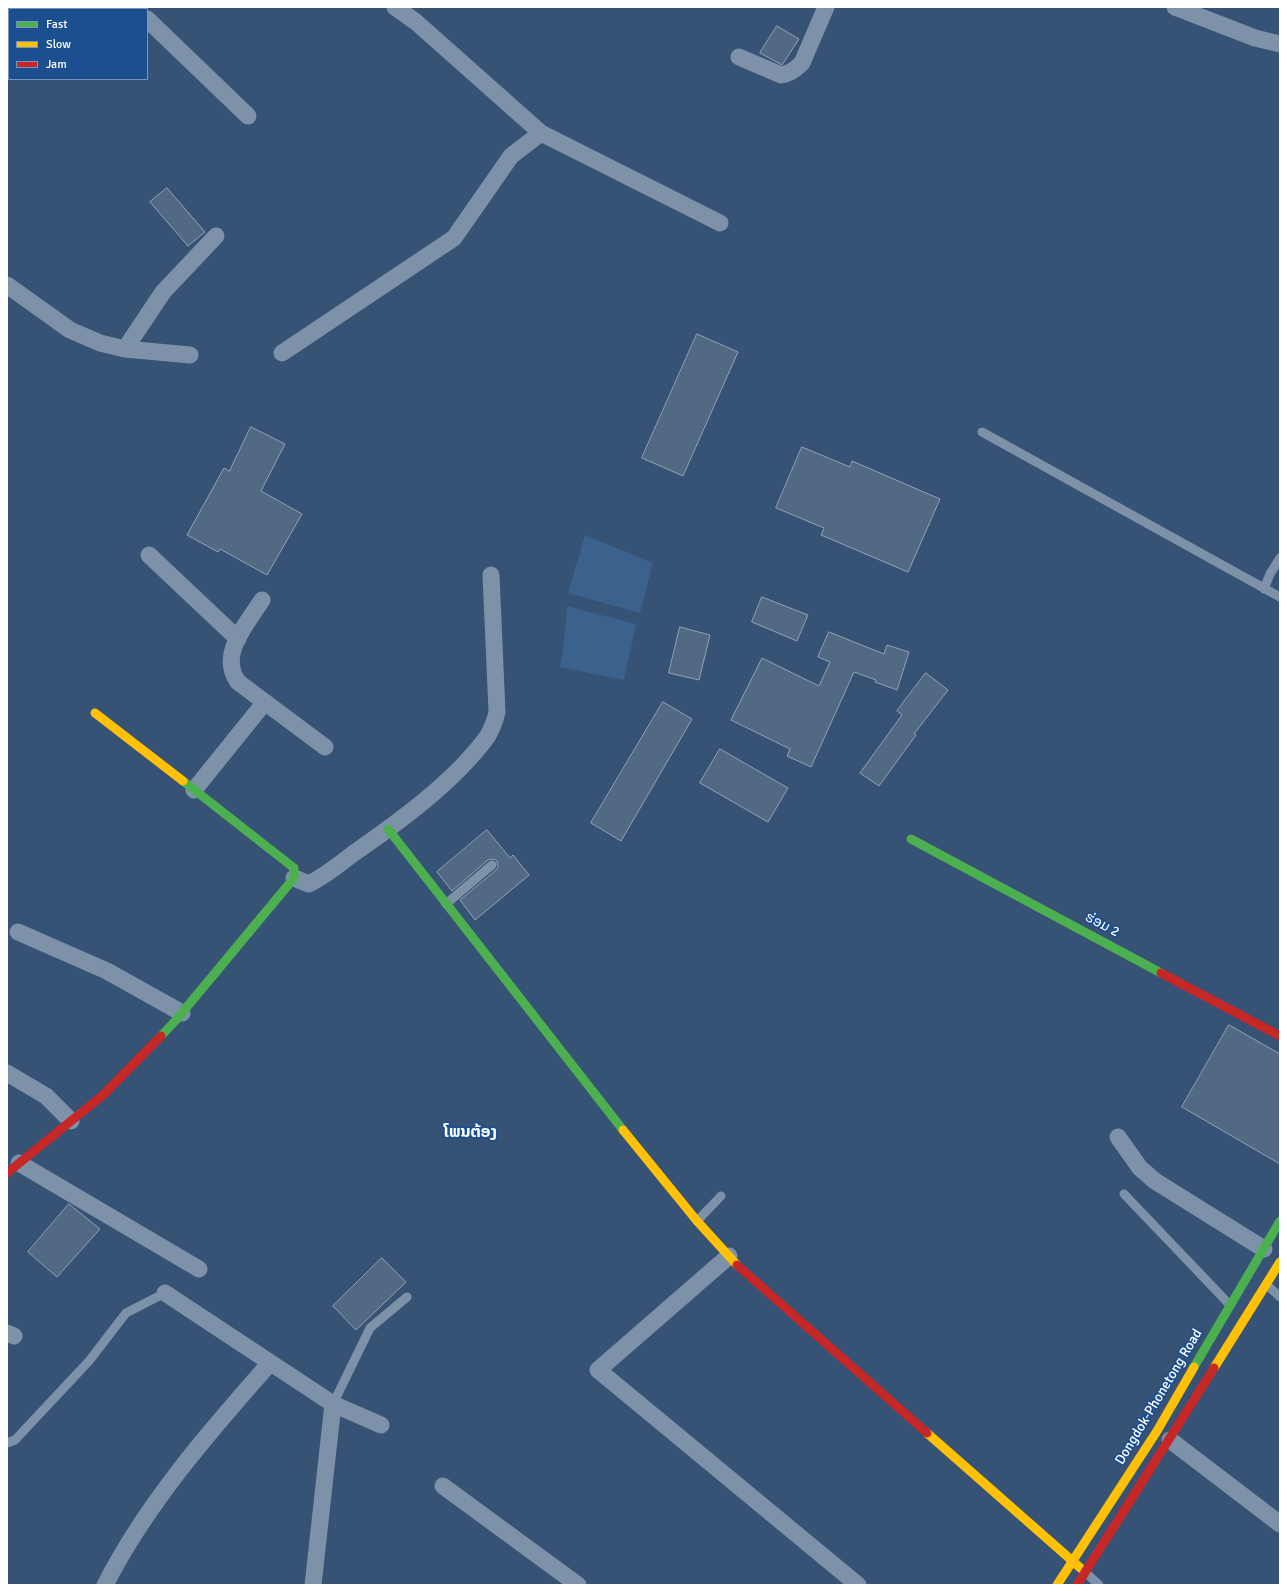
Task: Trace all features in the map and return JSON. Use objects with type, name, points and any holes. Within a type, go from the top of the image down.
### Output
[{"type":"street","points":[[395,7],[416,22],[540,133],[720,223]]},
{"type":"street","points":[[739,57],[781,74],[787,74],[796,69],[802,63],[826,7]]},
{"type":"street","points":[[1175,7],[1255,38],[1280,44]]},
{"type":"street","points":[[148,20],[248,116]]},
{"type":"street","points":[[282,353],[454,238],[511,156],[540,133]]},
{"type":"street","points":[[125,349],[163,292],[216,236]]},
{"type":"street","points":[[7,285],[70,330],[100,343],[125,349],[190,355]]},
{"type":"street","points":[[149,555],[238,638]]},
{"type":"street","points":[[294,878],[309,884],[388,829],[436,790],[488,736],[494,723],[496,697],[491,575]]},
{"type":"street","points":[[262,600],[232,650],[230,658],[232,674],[238,682],[325,747]]},
{"type":"street","points":[[194,790],[265,702]]},
{"type":"street","points":[[94,713],[296,871],[294,878],[182,1013],[103,1095],[13,1168],[199,1269]]},
{"type":"street","points":[[388,829],[630,1139],[697,1221],[742,1271],[1085,1572]]},
{"type":"street","name":"ຮ່ອມ 2","points":[[911,839],[1280,1036]]},
{"type":"street","points":[[18,932],[107,971],[182,1013]]},
{"type":"street","points":[[7,1073],[46,1096],[71,1121]]},
{"type":"street","points":[[1118,1136],[1140,1168],[1155,1181],[1264,1249]]},
{"type":"street","name":"Dongdok-Phonetong Road","points":[[1057,1585],[1157,1431],[1280,1221]]},
{"type":"street","points":[[730,1256],[598,1370],[858,1585]]},
{"type":"street","points":[[1077,1585],[1170,1440],[1280,1262]]},
{"type":"street","points":[[165,1293],[333,1404],[381,1425]]},
{"type":"street","points":[[105,1585],[141,1523],[210,1432],[270,1363]]},
{"type":"street","points":[[314,1585],[333,1404]]},
{"type":"street","points":[[1170,1440],[1280,1524]]},
{"type":"street","points":[[443,1486],[578,1585]]},
{"type":"lane","points":[[982,432],[1280,597]]},
{"type":"lane","points":[[1264,589],[1270,574],[1280,558]]},
{"type":"lane","points":[[446,904],[492,865]]},
{"type":"lane","points":[[1124,1194],[1230,1305]]},
{"type":"lane","points":[[697,1221],[721,1196]]},
{"type":"lane","points":[[1267,1285],[1280,1297]]},
{"type":"lane","points":[[7,1443],[15,1440],[89,1361],[126,1313],[165,1293]]},
{"type":"lane","points":[[333,1404],[370,1328],[407,1297]]},
{"type":"lane","points":[[1085,1572],[1099,1585]]},
{"type":"water","points":[[585,535],[653,563],[640,613],[568,593]]},
{"type":"water","points":[[567,606],[636,624],[624,680],[560,667]]},
{"type":"building","points":[[777,26],[799,39],[782,65],[760,53]]},
{"type":"building","points":[[167,188],[205,232],[188,246],[150,202]]},
{"type":"building","points":[[697,334],[738,352],[683,476],[642,458]]},
{"type":"building","points":[[251,427],[285,444],[261,491],[302,514],[267,575],[220,549],[218,552],[187,535],[224,468],[229,471]]},
{"type":"building","points":[[802,447],[850,467],[852,461],[940,499],[908,572],[821,535],[824,528],[776,508]]},
{"type":"building","points":[[762,597],[808,615],[797,641],[752,622]]},
{"type":"building","points":[[680,627],[710,635],[699,680],[669,673]]},
{"type":"building","points":[[829,632],[884,654],[887,645],[909,652],[897,690],[854,672],[811,767],[787,756],[790,749],[731,720],[762,658],[819,686],[830,662],[818,657]]},
{"type":"building","points":[[926,673],[948,690],[914,734],[916,735],[879,786],[860,773],[902,715],[897,711]]},
{"type":"building","points":[[663,702],[692,719],[621,841],[591,823]]},
{"type":"building","points":[[720,749],[788,788],[768,822],[700,783]]},
{"type":"building","points":[[487,830],[510,858],[513,855],[529,875],[475,920],[460,900],[496,870],[498,867],[497,861],[494,859],[488,860],[452,891],[437,872]]},
{"type":"building","points":[[1229,1025],[1280,1054],[1280,1164],[1182,1107]]},
{"type":"building","points":[[69,1204],[100,1229],[57,1277],[28,1252]]},
{"type":"building","points":[[382,1258],[406,1282],[356,1330],[333,1306]]},
{"type":"traffic: fast","points":[[161,1036],[294,878],[294,868],[183,781]]},
{"type":"traffic: fast","points":[[388,829],[623,1130]]},
{"type":"traffic: fast","points":[[911,839],[1161,973]]},
{"type":"traffic: fast","points":[[1194,1367],[1280,1221]]},
{"type":"traffic: slow","points":[[95,713],[183,781]]},
{"type":"traffic: slow","points":[[623,1130],[697,1221],[737,1265]]},
{"type":"traffic: slow","points":[[1214,1368],[1280,1262]]},
{"type":"traffic: slow","points":[[1057,1585],[1157,1431],[1194,1367]]},
{"type":"traffic: slow","points":[[927,1433],[1085,1572]]},
{"type":"traffic: jam","points":[[1161,973],[1280,1036]]},
{"type":"traffic: jam","points":[[7,1173],[103,1095],[161,1036]]},
{"type":"traffic: jam","points":[[737,1265],[927,1433]]},
{"type":"traffic: jam","points":[[1077,1585],[1214,1368]]},
{"type":"district","name":"ໂພນຕ້ອງ","points":[[470,1133]]}]
